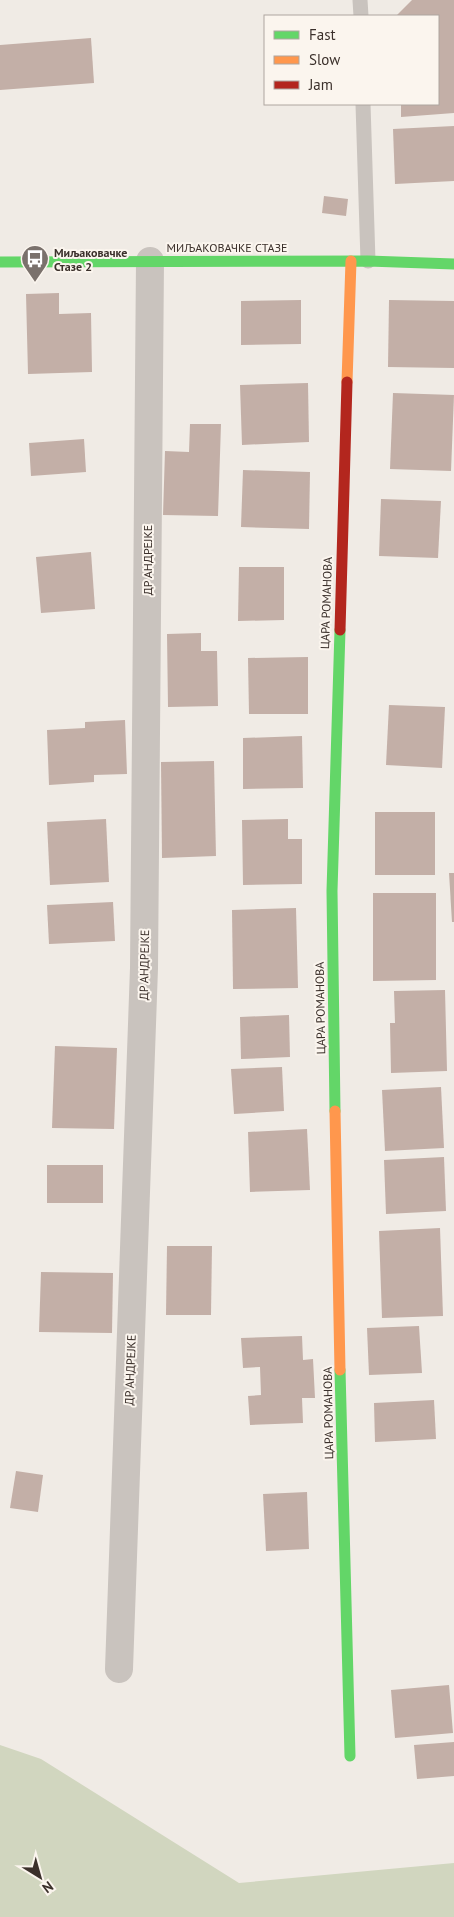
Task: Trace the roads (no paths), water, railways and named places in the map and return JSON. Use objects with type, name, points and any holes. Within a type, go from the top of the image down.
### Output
[{"type":"street","name":"ДР АНДРЕЈКЕ","points":[[119,1669],[144,968],[150,261]]},
{"type":"street","name":"ЦАРА РОМАНОВА","points":[[350,1756],[338,1277],[332,892],[351,261]]},
{"type":"street","name":"МИЉАКОВАЧКЕ СТАЗЕ","points":[[0,262],[368,261],[454,264]]},
{"type":"lane","points":[[360,0],[361,15]]},
{"type":"lane","points":[[363,105],[368,261]]},
{"type":"place","name":"Миљаковачке Стазе 2","points":[[35,283]]}]
